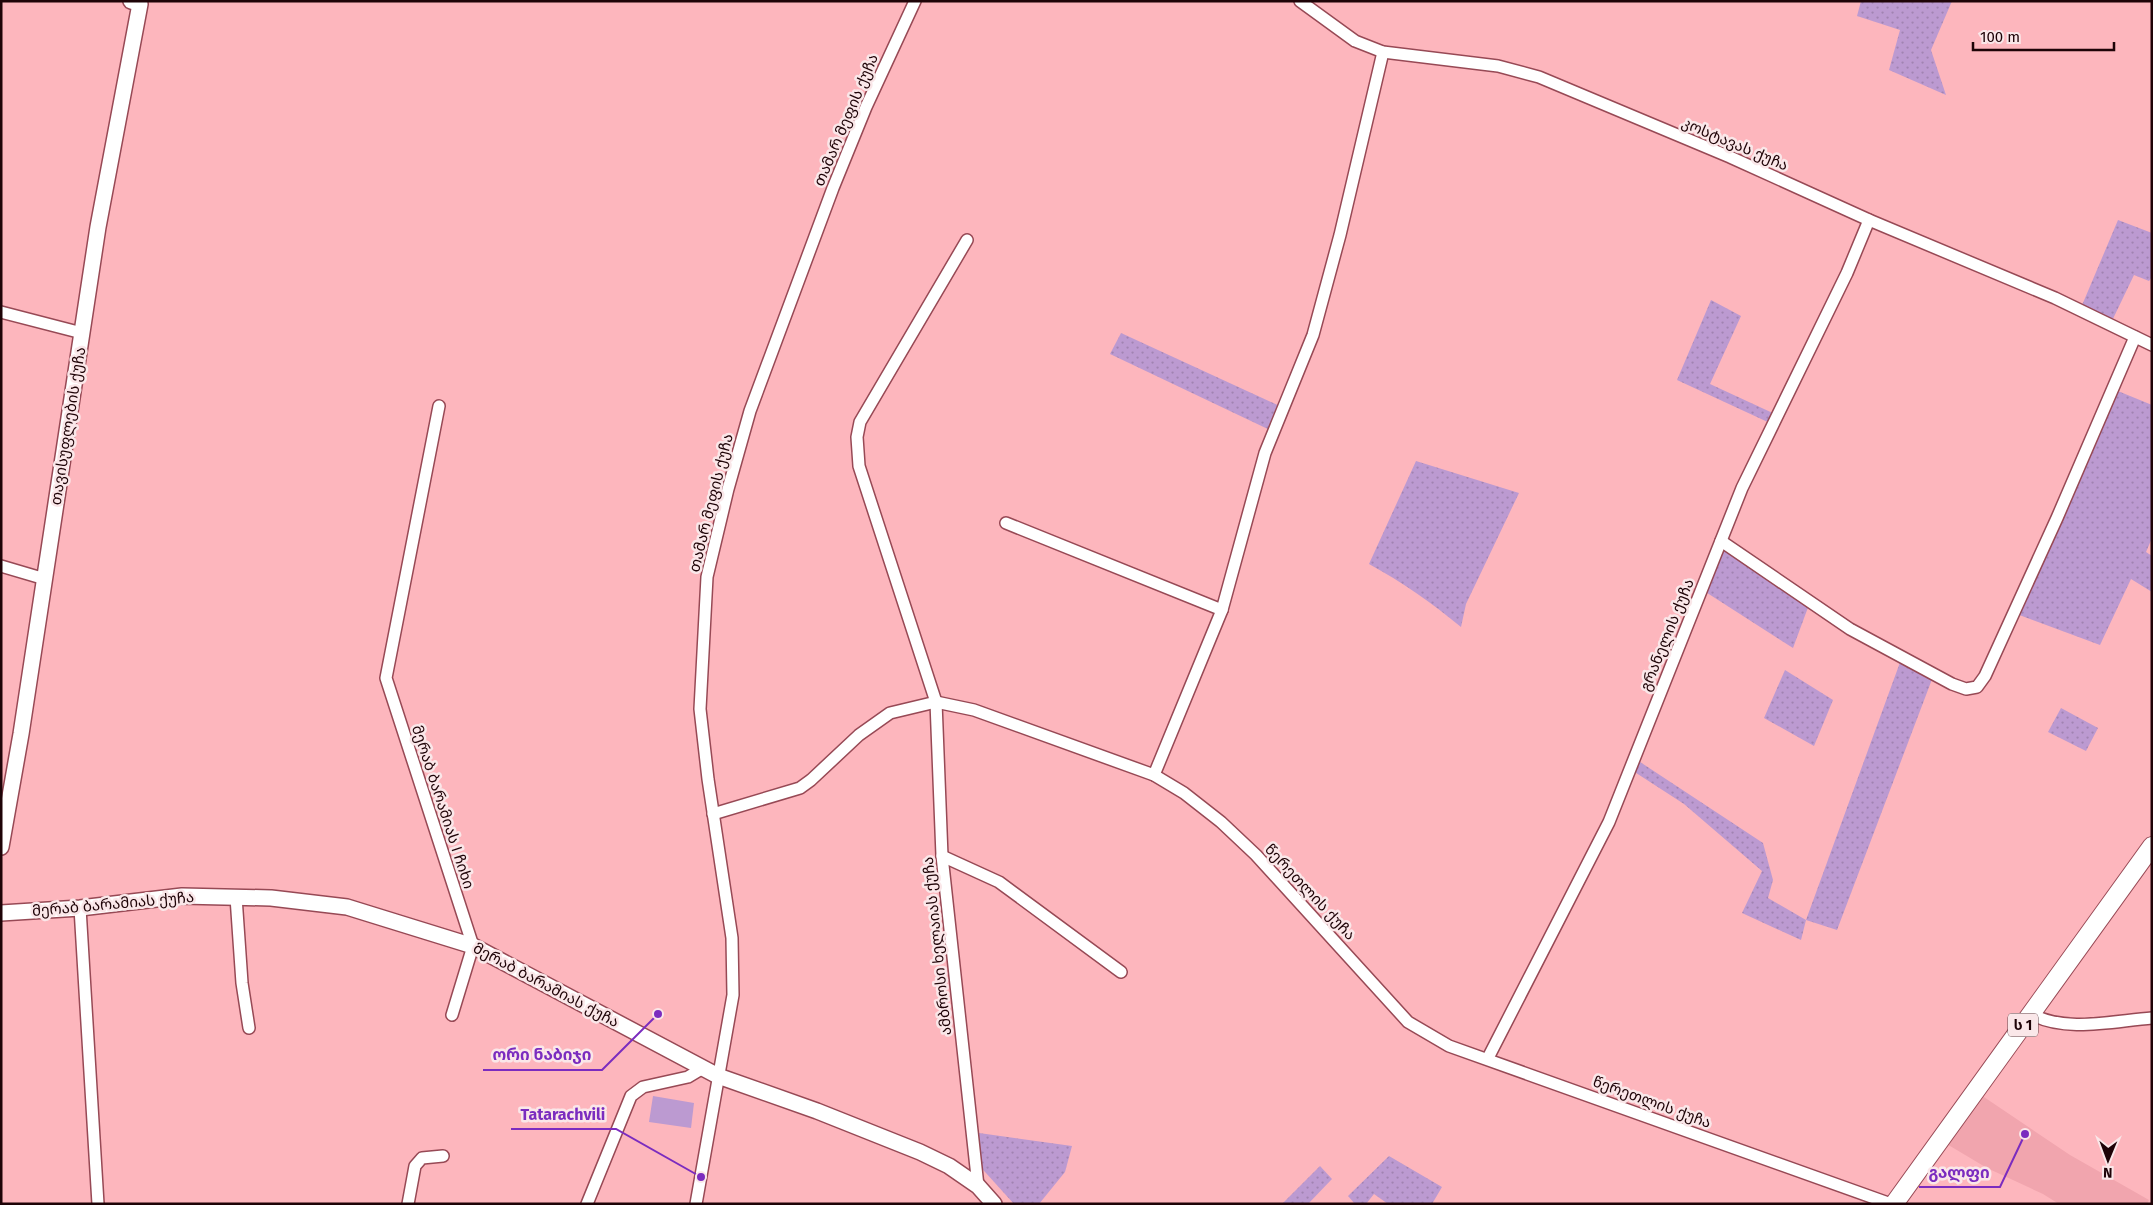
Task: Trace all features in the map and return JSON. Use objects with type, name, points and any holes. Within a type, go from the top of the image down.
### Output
[{"type":"highway","name":"ს 1","points":[[1893,1204],[2152,846]]},
{"type":"main road","name":"თავისუფლების ქუჩა","points":[[1,848],[5,804],[45,579],[98,227],[135,3]]},
{"type":"main road","name":"მერაბ ბარამიას ქუჩა","points":[[1,913],[80,908],[182,896],[271,898],[347,907],[473,946],[703,1068],[920,1152],[949,1166],[978,1186],[994,1204]]},
{"type":"street","name":"თამარ მეფის ქუჩა","points":[[696,1204],[733,995],[732,938],[700,709],[707,577],[728,489],[750,411],[810,245],[866,107],[915,1]]},
{"type":"street","name":"კოსტავას ქუჩა","points":[[1300,1],[1355,41],[1383,52],[1498,66],[1539,77],[1730,157],[1869,220],[2055,298],[2152,345]]},
{"type":"street","points":[[1154,775],[1222,610],[1266,454],[1313,335],[1340,235],[1383,52]]},
{"type":"street","name":"გრანელის ქუჩა","points":[[1488,1058],[1609,822],[1742,488],[1847,273],[1869,220]]},
{"type":"street","name":"ამბროსი ხელაიას ქუჩა","points":[[967,240],[860,422],[857,437],[859,466],[936,702],[942,856],[978,1186]]},
{"type":"street","points":[[1,312],[82,333]]},
{"type":"street","points":[[1721,541],[1850,629],[1952,684],[1966,689],[1977,687],[1985,676],[2057,518],[2135,337]]},
{"type":"street","name":"მერაბ ბარამიას I ჩიხი","points":[[439,406],[386,678],[473,946]]},
{"type":"street","points":[[1006,523],[1222,610]]},
{"type":"street","points":[[1,566],[45,579]]},
{"type":"street","name":"წერეთლის ქუჩა","points":[[714,814],[800,788],[859,736],[890,713],[936,702],[974,710],[1154,775],[1184,793],[1222,822],[1256,855],[1408,1022],[1450,1046],[1893,1204]]},
{"type":"street","points":[[942,856],[999,882],[1121,972]]},
{"type":"street","points":[[236,897],[242,983],[249,1028]]},
{"type":"street","points":[[80,908],[98,1204]]},
{"type":"street","points":[[452,1015],[473,946]]},
{"type":"street","points":[[2031,1014],[2044,1021],[2075,1024],[2152,1018]]},
{"type":"street","points":[[587,1204],[631,1096],[642,1087],[688,1077],[703,1068]]},
{"type":"street","points":[[408,1204],[415,1166],[422,1158],[442,1156]]},
{"type":"shaded area","points":[[1861,1],[1952,1],[1931,50],[1946,95],[1889,70],[1900,30],[1857,16]]},
{"type":"shaded area","points":[[2118,220],[2152,233],[2152,277],[2149,281],[2134,275],[2110,325],[2080,310]]},
{"type":"shaded area","points":[[1711,300],[1741,316],[1710,384],[1777,415],[1772,424],[1677,380]]},
{"type":"shaded area","points":[[1121,333],[1284,408],[1274,432],[1110,354]]},
{"type":"shaded area","points":[[2113,389],[2152,405],[2152,538],[2146,552],[2152,556],[2152,592],[2131,579],[2100,645],[2014,613]]},
{"type":"shaded area","points":[[1416,461],[1519,493],[1466,604],[1461,627],[1416,593],[1369,564]]},
{"type":"shaded area","points":[[1721,541],[1810,602],[1793,648],[1701,589]]},
{"type":"shaded area","points":[[1902,657],[1934,674],[1837,930],[1806,920]]},
{"type":"shaded area","points":[[1785,670],[1833,700],[1814,746],[1764,718]]},
{"type":"shaded area","points":[[2061,708],[2098,728],[2086,751],[2048,732]]},
{"type":"shaded area","points":[[1634,758],[1763,843],[1773,880],[1768,898],[1806,920],[1801,940],[1742,913],[1762,871],[1684,804],[1630,769]]},
{"type":"shaded area","points":[[1975,1091],[2070,1155],[2149,1200],[2147,1204],[2059,1204],[2043,1194],[1987,1168],[1940,1140]]},
{"type":"shaded area","points":[[653,1096],[694,1103],[691,1128],[649,1122]]},
{"type":"shaded area","points":[[972,1132],[1072,1146],[1065,1172],[1039,1204],[1014,1204],[976,1162]]},
{"type":"shaded area","points":[[1389,1156],[1442,1187],[1432,1204],[1388,1204],[1374,1194],[1366,1204],[1355,1204],[1348,1196]]},
{"type":"shaded area","points":[[1320,1166],[1332,1179],[1308,1204],[1282,1204]]},
{"type":"place","name":"ორი ნაბიჯი","points":[[658,1014]]},
{"type":"place","name":"გალფი","points":[[2025,1134]]},
{"type":"place","name":"Tatarachvili","points":[[701,1177]]}]
